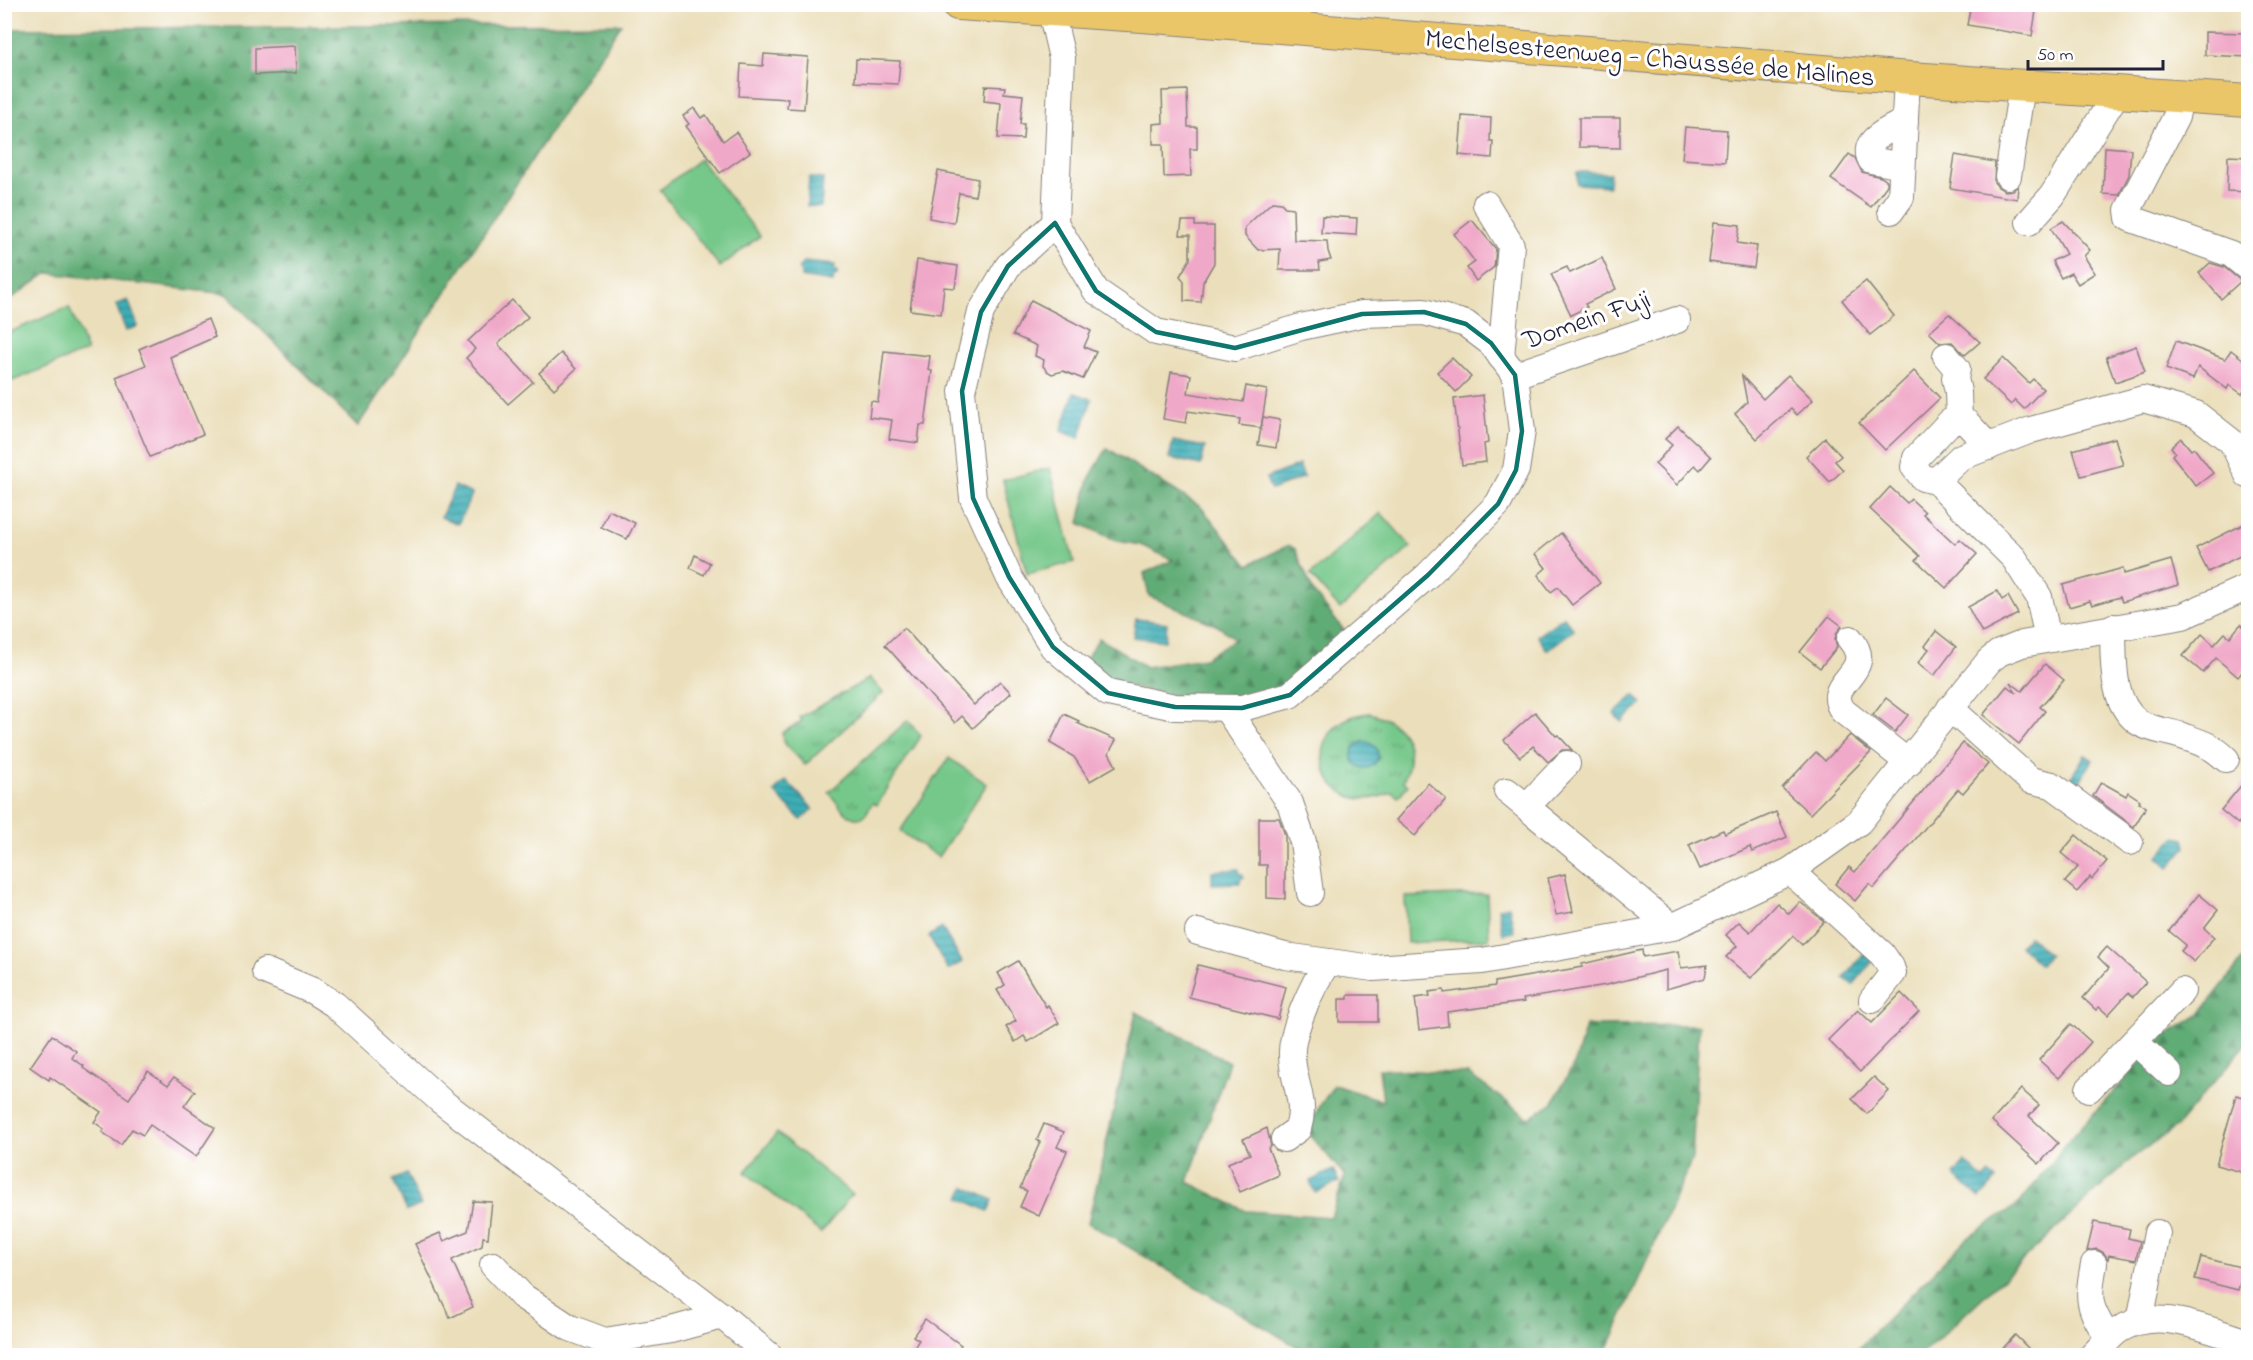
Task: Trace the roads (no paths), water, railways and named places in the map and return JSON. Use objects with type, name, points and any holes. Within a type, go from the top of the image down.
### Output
[{"type":"main road","name":"Mechelsesteenweg - Chaussée de Malines","points":[[958,4],[1142,16],[1296,17],[1907,78],[2248,101]]},
{"type":"street","points":[[1066,12],[1055,223],[1096,291],[1156,332],[1235,348],[1301,327],[1362,314],[1424,312],[1466,324],[1491,343],[1508,366]]},
{"type":"street","points":[[1890,211],[1901,197],[1907,78]]},
{"type":"street","points":[[2008,176],[2023,147],[2022,86]]},
{"type":"street","points":[[2029,222],[2052,196],[2117,93]]},
{"type":"street","points":[[2180,97],[2176,117],[2128,210],[2129,218],[2231,254],[2248,268]]},
{"type":"street","points":[[1902,166],[1871,160],[1868,155],[1870,143],[1877,136],[1905,121]]},
{"type":"street","points":[[1055,223],[1008,266],[981,312],[962,391],[973,498],[1009,577],[1053,647],[1108,693],[1174,707],[1242,708],[1290,695],[1428,575],[1498,504],[1516,470],[1522,431],[1508,366],[1511,245],[1486,204]]},
{"type":"street","name":"Domein Fuji","points":[[1508,366],[1677,320]]},
{"type":"street","points":[[1946,356],[1957,369],[1955,378],[1959,420]]},
{"type":"street","points":[[1936,481],[1960,457],[2031,430],[2144,399],[2196,414],[2232,442],[2246,464]]},
{"type":"street","points":[[1989,447],[1967,423],[1959,420],[1950,422],[1916,458],[1914,467],[1923,478],[1936,481],[2014,558],[2039,597],[2048,639]]},
{"type":"street","points":[[1198,932],[1285,956],[1373,968],[1482,961],[1672,927],[1790,871],[1859,822],[1909,763],[1950,708],[1989,661],[1999,653],[2022,644],[2183,616],[2248,586]]},
{"type":"street","points":[[2113,627],[2114,676],[2122,700],[2130,714],[2139,722],[2151,727],[2212,746],[2226,759]]},
{"type":"street","points":[[1850,639],[1859,653],[1859,661],[1838,693],[1838,705],[1909,763]]},
{"type":"street","points":[[1226,708],[1290,803],[1303,842],[1310,893]]},
{"type":"street","points":[[1950,708],[2030,780],[2052,785],[2123,848]]},
{"type":"street","points":[[1567,764],[1517,799],[1672,927]]},
{"type":"street","points":[[1790,871],[1882,954],[1891,967],[1893,974],[1872,1000]]},
{"type":"street","points":[[1284,1139],[1299,1129],[1302,1117],[1302,1100],[1292,1058],[1292,1047],[1304,1009],[1320,974],[1329,962]]},
{"type":"street","points":[[265,971],[313,991],[334,1004],[441,1101],[722,1316],[770,1356]]},
{"type":"street","points":[[2089,1089],[2182,991]]},
{"type":"street","points":[[2135,1042],[2169,1073]]},
{"type":"street","points":[[2140,1321],[2157,1233]]},
{"type":"street","points":[[2094,1264],[2090,1303],[2101,1347]]},
{"type":"street","points":[[493,1265],[522,1296],[570,1328],[605,1341],[671,1330],[722,1316]]},
{"type":"street","points":[[2101,1347],[2118,1331],[2140,1321],[2162,1319],[2177,1321],[2242,1346]]},
{"type":"water","points":[[1577,172],[1610,173],[1609,186],[1577,184]]},
{"type":"water","points":[[809,178],[823,179],[821,207],[807,206]]},
{"type":"water","points":[[804,262],[835,265],[834,269],[838,273],[833,282],[801,277],[798,268]]},
{"type":"water","points":[[128,300],[138,326],[126,331],[116,305]]},
{"type":"water","points":[[1074,393],[1092,399],[1079,438],[1061,431]]},
{"type":"water","points":[[1173,441],[1205,447],[1201,465],[1169,458]]},
{"type":"water","points":[[1299,465],[1304,477],[1271,490],[1266,478]]},
{"type":"water","points":[[455,486],[472,494],[458,524],[441,517]]},
{"type":"water","points":[[1564,617],[1574,630],[1547,650],[1537,636]]},
{"type":"water","points":[[1136,619],[1167,623],[1165,641],[1133,637]]},
{"type":"water","points":[[1634,695],[1642,704],[1622,722],[1614,714]]},
{"type":"water","points":[[1365,742],[1374,746],[1378,755],[1374,764],[1365,768],[1356,764],[1352,755],[1356,746]]},
{"type":"water","points":[[2085,755],[2093,760],[2078,784],[2070,779]]},
{"type":"water","points":[[786,780],[813,809],[801,820],[774,792]]},
{"type":"water","points":[[2175,837],[2184,839],[2186,847],[2169,867],[2158,857]]},
{"type":"water","points":[[1239,869],[1239,873],[1244,877],[1240,879],[1240,883],[1212,884],[1212,871]]},
{"type":"water","points":[[1509,906],[1514,932],[1503,934],[1498,908]]},
{"type":"water","points":[[942,928],[962,962],[948,970],[929,936]]},
{"type":"water","points":[[2029,936],[2049,955],[2040,965],[2020,946]]},
{"type":"water","points":[[1864,953],[1873,961],[1853,985],[1844,978]]},
{"type":"water","points":[[1965,1162],[1984,1179],[1989,1174],[1996,1180],[1980,1198],[1954,1175]]},
{"type":"water","points":[[1333,1170],[1339,1182],[1315,1193],[1310,1181]]},
{"type":"water","points":[[407,1174],[421,1205],[407,1211],[393,1180]]},
{"type":"water","points":[[965,1187],[993,1200],[988,1211],[960,1198]]}]
